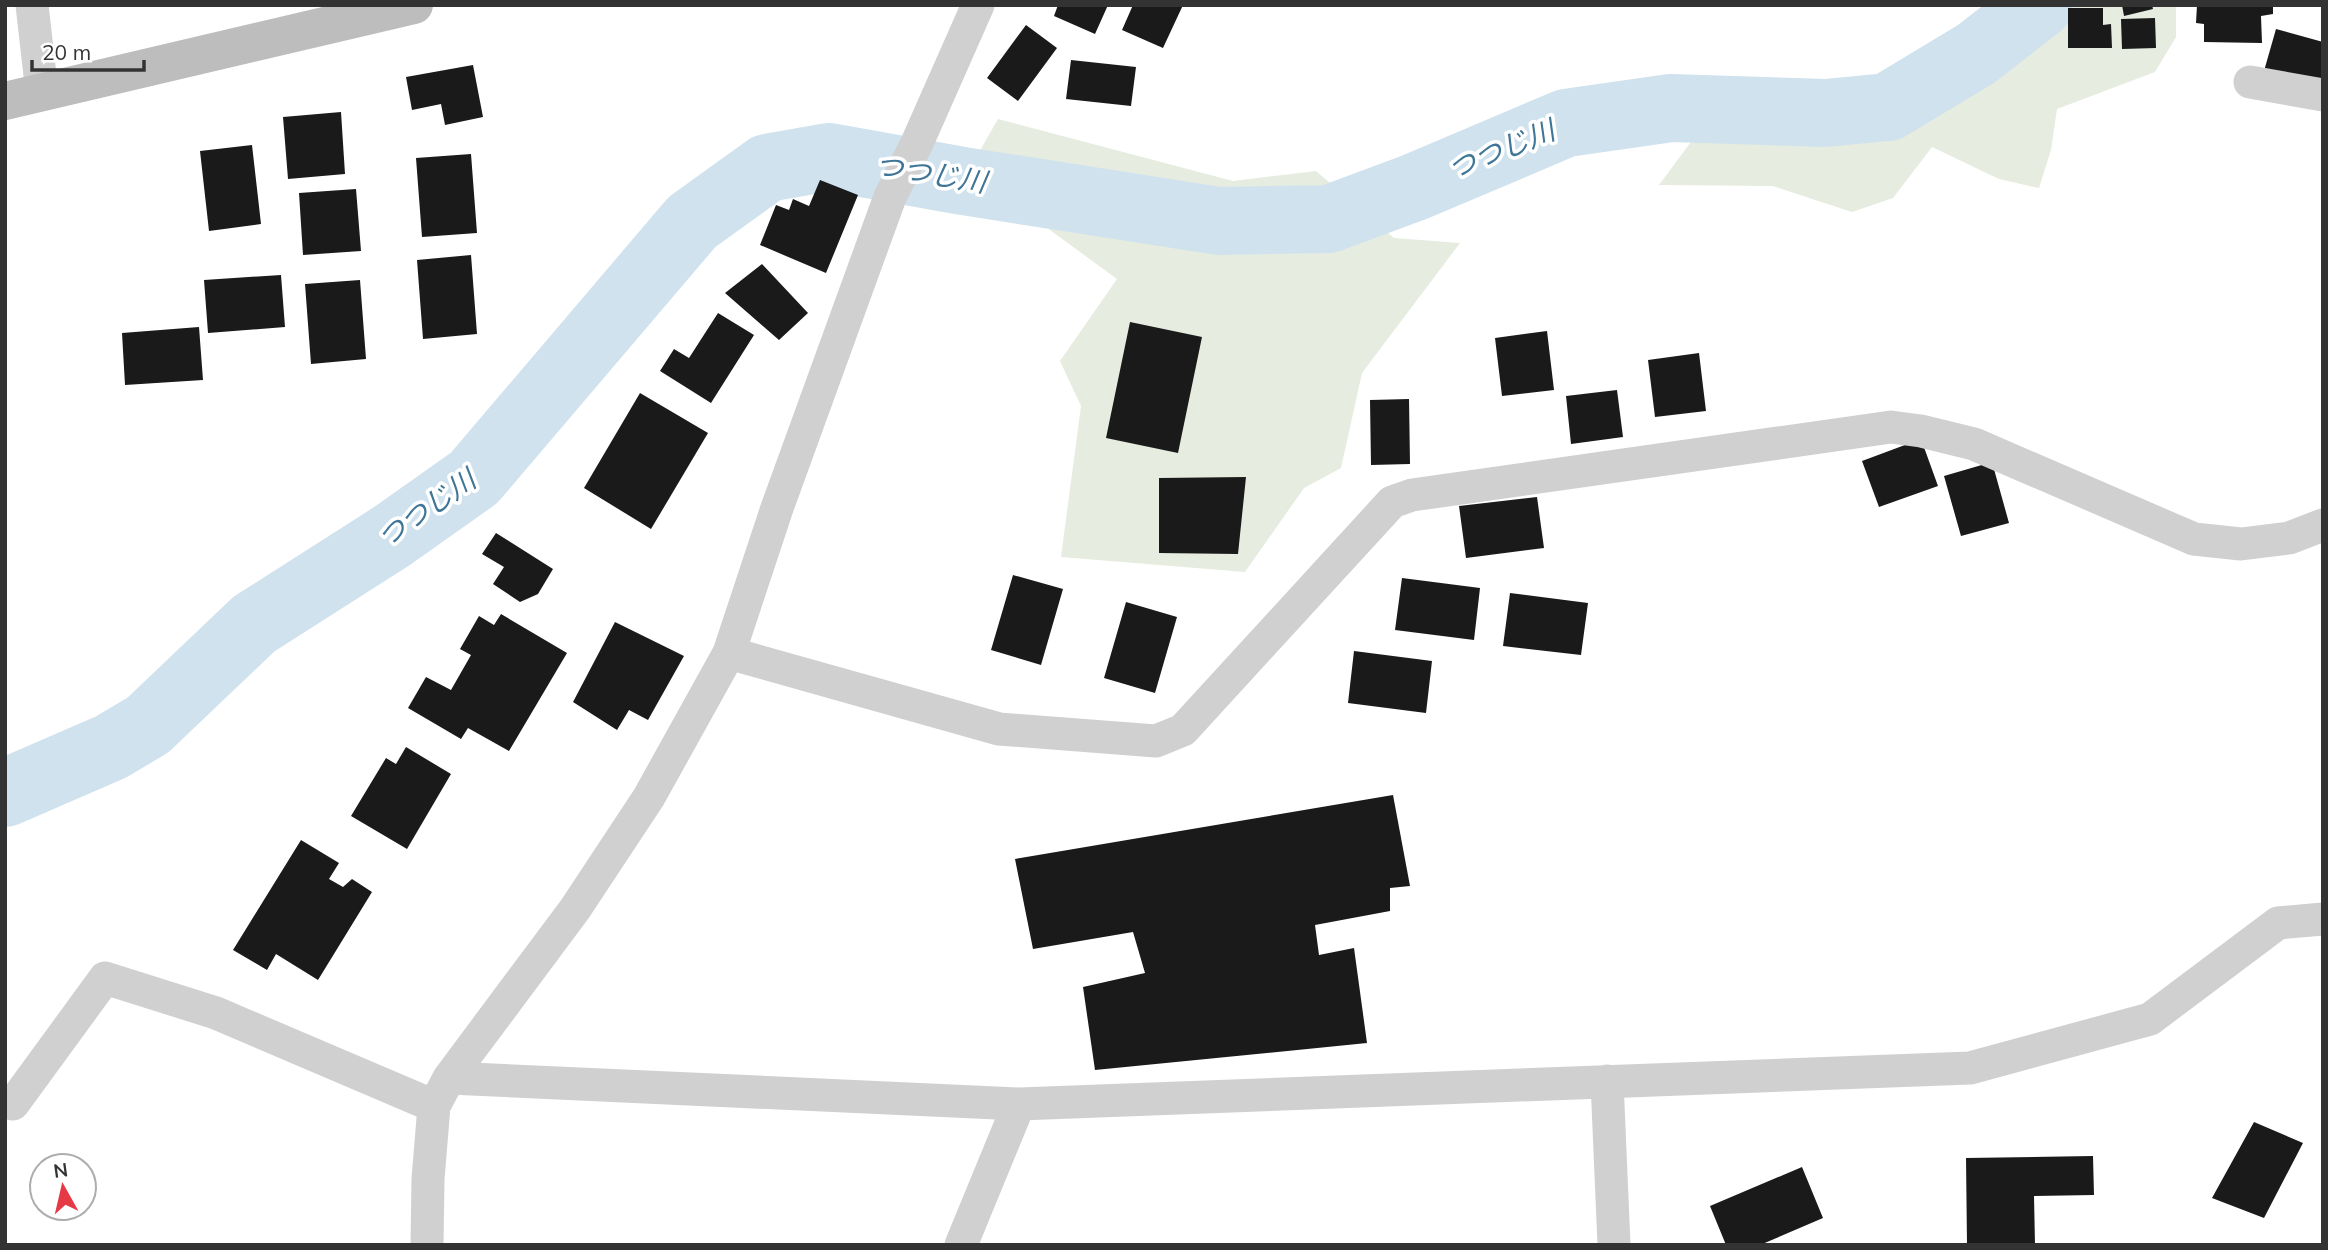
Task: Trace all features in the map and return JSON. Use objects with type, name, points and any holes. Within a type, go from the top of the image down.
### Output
[{"type":"main road","points":[[5,101],[414,5]]},
{"type":"street","points":[[32,5],[42,93]]},
{"type":"street","points":[[427,1245],[428,1179],[442,1092],[575,909],[649,797],[729,653],[777,508],[890,197],[978,5]]},
{"type":"street","points":[[2250,82],[2323,95]]},
{"type":"street","points":[[729,653],[999,729],[1156,741],[1183,730],[1392,502],[1412,495],[1891,427],[1921,430],[1974,444],[2194,539],[2241,544],[2289,538],[2323,525]]},
{"type":"street","points":[[5,1102],[13,1104],[104,978],[216,1013],[442,1092],[1018,1104],[1970,1068],[2150,1019],[2278,923],[2323,919]]},
{"type":"street","points":[[1607,1081],[1614,1245]]},
{"type":"street","points":[[961,1245],[1018,1104]]},
{"type":"shaded area","points":[[2023,5],[2176,5],[2176,37],[2155,72],[2057,109],[2051,150],[2039,188],[1999,179],[1932,147],[1893,198],[1852,212],[1773,186],[1659,185],[1699,131],[1875,87],[1933,68]]},
{"type":"shaded area","points":[[998,119],[1233,181],[1316,171],[1394,238],[1460,243],[1362,373],[1341,468],[1304,488],[1245,572],[1061,557],[1081,406],[1060,361],[1117,279],[1039,222],[947,208]]},
{"type":"building","points":[[1058,5],[1108,5],[1095,34],[1054,16]]},
{"type":"building","points":[[1133,5],[1183,5],[1163,48],[1122,30]]},
{"type":"building","points":[[2122,5],[2152,5],[2153,9],[2124,16]]},
{"type":"building","points":[[2197,5],[2273,5],[2273,14],[2261,16],[2262,43],[2204,42],[2204,24],[2196,23]]},
{"type":"building","points":[[2068,8],[2103,8],[2103,25],[2111,24],[2112,48],[2068,48]]},
{"type":"building","points":[[2155,18],[2156,48],[2122,49],[2121,19]]},
{"type":"building","points":[[1026,25],[1057,48],[1018,101],[987,78]]},
{"type":"building","points":[[2276,29],[2323,42],[2323,83],[2264,71]]},
{"type":"building","points":[[1071,60],[1136,67],[1131,106],[1066,99]]},
{"type":"building","points":[[473,65],[483,117],[445,125],[441,104],[412,110],[406,77]]},
{"type":"building","points":[[341,112],[345,174],[288,179],[283,117]]},
{"type":"building","points":[[252,145],[261,224],[209,231],[200,151]]},
{"type":"building","points":[[471,154],[477,233],[422,237],[416,158]]},
{"type":"building","points":[[820,180],[858,195],[826,273],[760,245],[776,205],[789,210],[793,199],[809,206]]},
{"type":"building","points":[[356,189],[361,251],[303,255],[299,193]]},
{"type":"building","points":[[471,255],[477,334],[423,339],[417,260]]},
{"type":"building","points":[[762,264],[808,313],[779,340],[725,293]]},
{"type":"building","points":[[281,275],[285,327],[208,333],[204,280]]},
{"type":"building","points":[[360,280],[366,359],[311,364],[305,284]]},
{"type":"building","points":[[718,313],[754,335],[711,403],[660,371],[674,349],[689,358]]},
{"type":"building","points":[[1130,322],[1202,337],[1178,453],[1106,438]]},
{"type":"building","points":[[199,327],[203,380],[125,385],[122,333]]},
{"type":"building","points":[[1547,331],[1554,390],[1502,396],[1495,338]]},
{"type":"building","points":[[1699,353],[1706,411],[1655,417],[1648,360]]},
{"type":"building","points":[[1617,390],[1623,437],[1571,444],[1566,396]]},
{"type":"building","points":[[640,393],[708,433],[651,529],[584,488]]},
{"type":"building","points":[[1409,399],[1410,464],[1371,465],[1370,400]]},
{"type":"building","points":[[1921,439],[1938,486],[1879,507],[1862,461]]},
{"type":"building","points":[[1992,462],[2009,523],[1961,536],[1944,476]]},
{"type":"building","points":[[1246,477],[1238,554],[1159,553],[1159,478]]},
{"type":"building","points":[[1537,497],[1544,548],[1466,558],[1459,506]]},
{"type":"building","points":[[496,533],[553,569],[538,594],[520,602],[493,584],[504,567],[482,554]]},
{"type":"building","points":[[1013,575],[1063,589],[1041,665],[991,650]]},
{"type":"building","points":[[1402,578],[1480,588],[1474,640],[1395,630]]},
{"type":"building","points":[[1510,593],[1588,603],[1581,655],[1503,646]]},
{"type":"building","points":[[1126,602],[1177,617],[1155,693],[1104,678]]},
{"type":"building","points":[[501,614],[567,653],[509,751],[468,728],[461,739],[408,708],[426,677],[451,690],[471,655],[460,649],[479,616],[494,625]]},
{"type":"building","points":[[615,622],[684,656],[648,720],[629,710],[617,730],[573,702]]},
{"type":"building","points":[[1354,651],[1432,661],[1426,713],[1348,703]]},
{"type":"building","points":[[406,747],[451,774],[407,849],[351,816],[386,758],[396,764]]},
{"type":"building","points":[[1393,795],[1410,886],[1390,888],[1390,911],[1315,925],[1319,955],[1354,948],[1367,1043],[1095,1070],[1083,987],[1145,973],[1133,932],[1033,949],[1015,859]]},
{"type":"building","points":[[301,840],[339,863],[329,879],[343,887],[352,879],[372,892],[318,980],[276,954],[267,970],[233,950]]},
{"type":"building","points":[[2254,1122],[2303,1143],[2264,1218],[2212,1198]]},
{"type":"building","points":[[2093,1156],[2094,1195],[2034,1196],[2035,1245],[1967,1245],[1966,1158]]},
{"type":"building","points":[[1802,1167],[1823,1218],[1760,1245],[1726,1245],[1710,1206]]},
{"type":"waterway","name":"つつじ川","points":[[5,793],[111,747],[148,725],[254,624],[392,536],[474,478],[692,222],[767,168],[829,157],[1219,221],[1329,219],[1415,187],[1566,123],[1671,108],[1825,113],[1888,107],[1976,54],[2039,5]]}]
